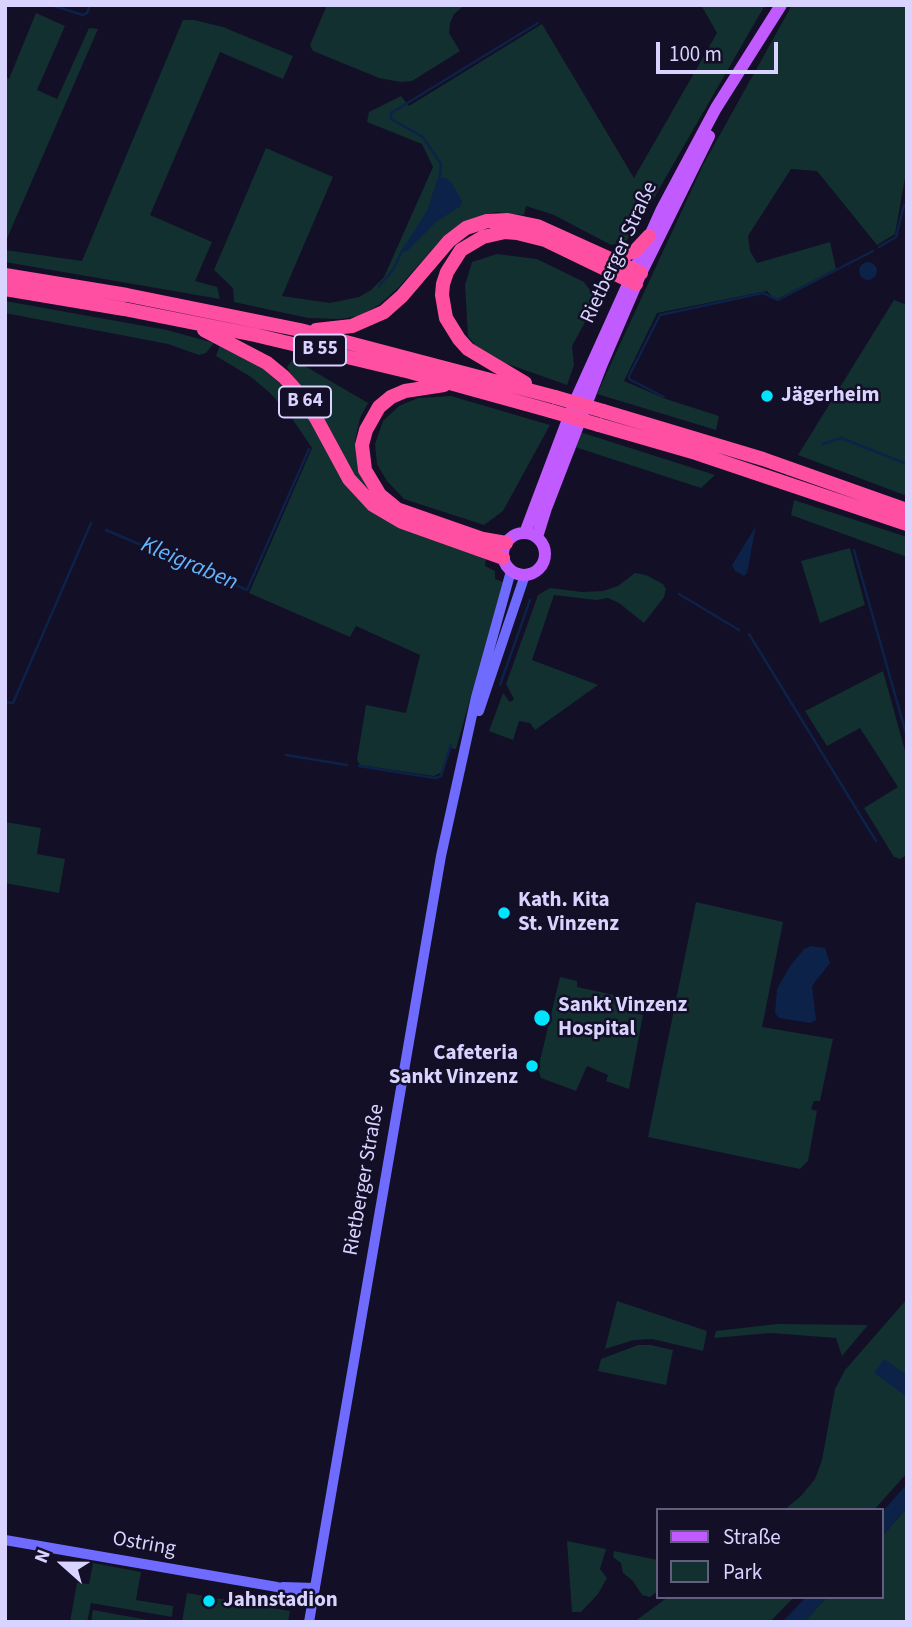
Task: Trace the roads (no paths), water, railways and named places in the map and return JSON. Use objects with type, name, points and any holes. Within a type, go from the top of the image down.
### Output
[{"type":"highway","points":[[5,275],[127,295],[300,330],[340,328],[373,318],[402,296],[454,236],[473,225],[508,220],[528,223],[612,259],[634,276]]},
{"type":"highway","name":"B 55","points":[[550,401],[479,357],[468,349],[451,329],[442,295],[447,272],[453,260],[461,250],[483,237],[505,232],[517,233],[545,240],[634,276]]},
{"type":"highway","points":[[612,259],[635,251],[649,236]]},
{"type":"highway","name":"B 64","points":[[5,289],[184,320],[240,347],[267,363],[301,396],[349,479],[373,505],[402,522],[504,551]]},
{"type":"highway","name":"B 55","points":[[184,320],[296,344],[456,384],[550,401]]},
{"type":"highway","name":"B 55","points":[[300,330],[550,401],[814,485],[907,510]]},
{"type":"highway","name":"B 55","points":[[456,384],[405,391],[391,397],[379,407],[366,430],[362,444],[365,470],[380,495],[397,509],[482,539],[504,551]]},
{"type":"highway","name":"B 55","points":[[814,485],[907,524]]},
{"type":"main road","name":"Rietberger Straße","points":[[634,276],[649,236],[690,155],[716,108],[781,5]]},
{"type":"main road","name":"Rietberger Straße","points":[[531,535],[573,406],[634,276],[781,5]]},
{"type":"main road","points":[[531,535],[545,548],[543,563],[535,572],[525,575],[511,571],[504,551],[511,537],[531,535]]},
{"type":"street","name":"Rietberger Straße","points":[[309,1622],[435,887],[477,697],[511,571]]},
{"type":"street","name":"Rietberger Straße","points":[[466,747],[525,575]]},
{"type":"street","name":"Ostring","points":[[5,1540],[277,1587],[304,1586],[314,1594]]},
{"type":"water","points":[[438,177],[446,178],[452,183],[462,201],[461,206],[436,222],[406,252],[401,251],[427,211]]},
{"type":"water","points":[[868,262],[874,265],[877,271],[874,277],[868,280],[862,277],[859,271],[862,265]]},
{"type":"water","points":[[756,526],[747,573],[744,576],[735,571],[732,565]]},
{"type":"water","points":[[811,946],[825,948],[830,963],[812,986],[816,1020],[810,1023],[779,1018],[775,1013],[777,989],[790,966],[804,949]]},
{"type":"water","points":[[884,1359],[907,1375],[907,1397],[874,1373]]},
{"type":"water","points":[[907,1484],[907,1508],[884,1534],[884,1510]]},
{"type":"water","points":[[804,1599],[825,1599],[804,1622],[782,1622]]},
{"type":"waterway","points":[[51,5],[83,15],[87,13],[90,5]]},
{"type":"waterway","points":[[440,179],[441,164],[423,137],[391,119],[391,113],[538,23]]},
{"type":"waterway","points":[[879,247],[896,237],[904,205]]},
{"type":"waterway","name":"Kleigraben","points":[[379,286],[393,270],[402,251]]},
{"type":"waterway","points":[[664,397],[629,379],[660,315],[763,293],[778,300],[873,251]]},
{"type":"waterway","points":[[823,444],[841,438],[907,464]]},
{"type":"waterway","name":"Kleigraben","points":[[106,530],[247,590],[309,449]]},
{"type":"waterway","name":"Kleigraben","points":[[5,702],[13,703],[91,523]]},
{"type":"waterway","points":[[854,550],[907,737]]},
{"type":"waterway","points":[[679,594],[739,630]]},
{"type":"waterway","points":[[500,685],[530,600]]},
{"type":"waterway","points":[[749,634],[876,841]]},
{"type":"waterway","points":[[359,766],[435,778],[441,776],[451,745]]},
{"type":"waterway","points":[[286,755],[347,765]]},
{"type":"place","name":"Jägerheim","points":[[767,396]]},
{"type":"place","name":"Kath. Kita St. Vinzenz","points":[[504,913]]},
{"type":"place","name":"Sankt Vinzenz Hospital","points":[[542,1018]]},
{"type":"place","name":"Cafeteria Sankt Vinzenz","points":[[532,1066]]},
{"type":"place","name":"Jahnstadion","points":[[209,1601]]}]
